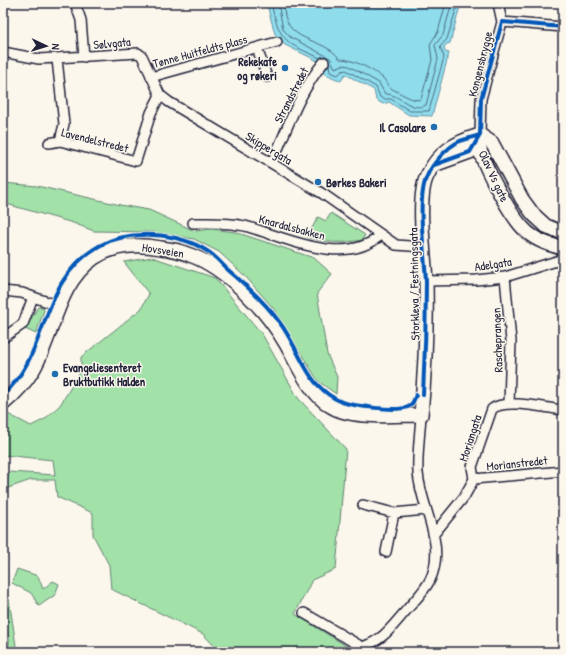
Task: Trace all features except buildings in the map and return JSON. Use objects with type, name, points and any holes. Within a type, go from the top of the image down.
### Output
[{"type":"street","name":"Sølvgata","points":[[75,3],[81,20],[84,57]]},
{"type":"street","points":[[498,3],[502,22],[563,27]]},
{"type":"street","name":"Kongensbrygge","points":[[480,135],[481,99],[502,22]]},
{"type":"street","name":"Tønne Huitfeldts plass","points":[[142,56],[151,78],[277,42]]},
{"type":"street","points":[[257,48],[267,77]]},
{"type":"street","name":"Sølvgata","points":[[3,52],[39,59],[138,53],[142,56]]},
{"type":"street","points":[[57,59],[64,124],[60,141]]},
{"type":"street","name":"Strandstredet","points":[[272,163],[315,72],[324,62]]},
{"type":"street","name":"Skippergata","points":[[151,78],[160,95],[182,110],[323,194],[396,245],[423,247]]},
{"type":"street","name":"Lavendelstredet","points":[[49,143],[60,141],[136,161],[151,113],[160,95]]},
{"type":"street","name":"Storkleva / Festningsgata","points":[[304,612],[362,647],[376,642],[387,633],[430,580],[434,568],[436,550],[434,534],[426,510],[418,472],[426,281],[423,247],[423,192],[433,167],[446,150],[459,142],[480,135]]},
{"type":"street","name":"Olav Vs gate","points":[[480,135],[492,143],[522,199],[533,214],[546,226],[563,232]]},
{"type":"street","name":"Olav Vs gate","points":[[480,135],[480,152],[510,210],[524,230],[543,242],[563,248]]},
{"type":"street","name":"Knardalsbakken","points":[[193,223],[244,226],[305,245],[342,251],[374,241],[381,235]]},
{"type":"street","name":"Hovsveien","points":[[3,404],[14,394],[33,370],[59,306],[73,278],[93,259],[109,250],[139,245],[173,250],[190,255],[232,281],[256,304],[274,325],[309,385],[318,396],[330,406],[346,412],[364,415],[421,415]]},
{"type":"street","name":"Adelgata","points":[[426,281],[476,280],[505,277],[563,259]]},
{"type":"street","name":"Rascheprangen","points":[[505,277],[511,341],[509,404]]},
{"type":"street","points":[[3,291],[22,293],[59,306]]},
{"type":"street","points":[[3,338],[23,324],[33,297]]},
{"type":"street","name":"Moriangata","points":[[434,534],[464,497],[474,479],[472,467],[492,409],[498,404],[509,404],[563,410]]},
{"type":"street","name":"Morianstredet","points":[[474,479],[563,471]]},
{"type":"street","points":[[363,505],[394,513],[426,510]]},
{"type":"street","points":[[386,552],[394,513]]},
{"type":"green space","points":[[3,183],[37,186],[149,210],[195,231],[212,229],[235,232],[314,258],[332,274],[317,293],[327,354],[337,377],[336,394],[318,381],[274,309],[245,276],[219,252],[194,239],[154,232],[94,231],[73,223],[3,203]]},
{"type":"green space","points":[[331,213],[365,235],[362,240],[334,242],[321,241],[307,237],[318,217],[326,221]]},
{"type":"green space","points":[[152,257],[215,278],[262,334],[298,398],[346,449],[336,569],[312,580],[295,614],[356,652],[220,652],[203,634],[111,589],[109,565],[93,535],[93,513],[57,497],[55,480],[31,480],[5,489],[9,472],[55,475],[53,460],[3,455],[3,417],[8,414],[31,426],[45,419],[60,405],[81,371],[81,357],[141,309],[149,294],[124,262]]},
{"type":"green space","points":[[38,307],[43,307],[44,310],[36,334],[25,329]]},
{"type":"green space","points":[[17,569],[38,576],[43,589],[53,581],[59,584],[55,595],[39,606],[31,593],[12,583]]},
{"type":"green space","points":[[3,599],[9,599],[17,652],[8,652],[9,638],[3,618]]},
{"type":"water","points":[[271,3],[461,3],[450,43],[444,47],[445,52],[449,53],[432,116],[409,115],[389,102],[383,104],[376,100],[374,90],[345,74],[341,81],[323,73],[326,65],[285,45],[275,34],[267,5]]},
{"type":"cycle path","points":[[434,165],[470,152],[480,135],[481,99],[502,22],[563,27]]},
{"type":"cycle path","points":[[423,395],[426,296],[422,228],[422,198],[424,186],[429,171],[445,152],[460,141],[480,135]]},
{"type":"cycle path","points":[[3,395],[18,378],[30,359],[54,298],[65,278],[79,261],[99,246],[124,237],[139,235],[153,235],[182,240],[207,251],[215,257],[255,294],[274,315],[285,330],[310,376],[324,391],[335,398],[342,402],[356,405],[394,409],[410,406],[416,395]]},
{"type":"place","name":"Rekekafe og røkeri","points":[[285,68]]},
{"type":"place","name":"Il Casolare","points":[[434,127]]},
{"type":"place","name":"Børkes Bakeri","points":[[318,182]]},
{"type":"place","name":"Evangeliesenteret Bruktbutikk Halden","points":[[55,374]]}]
